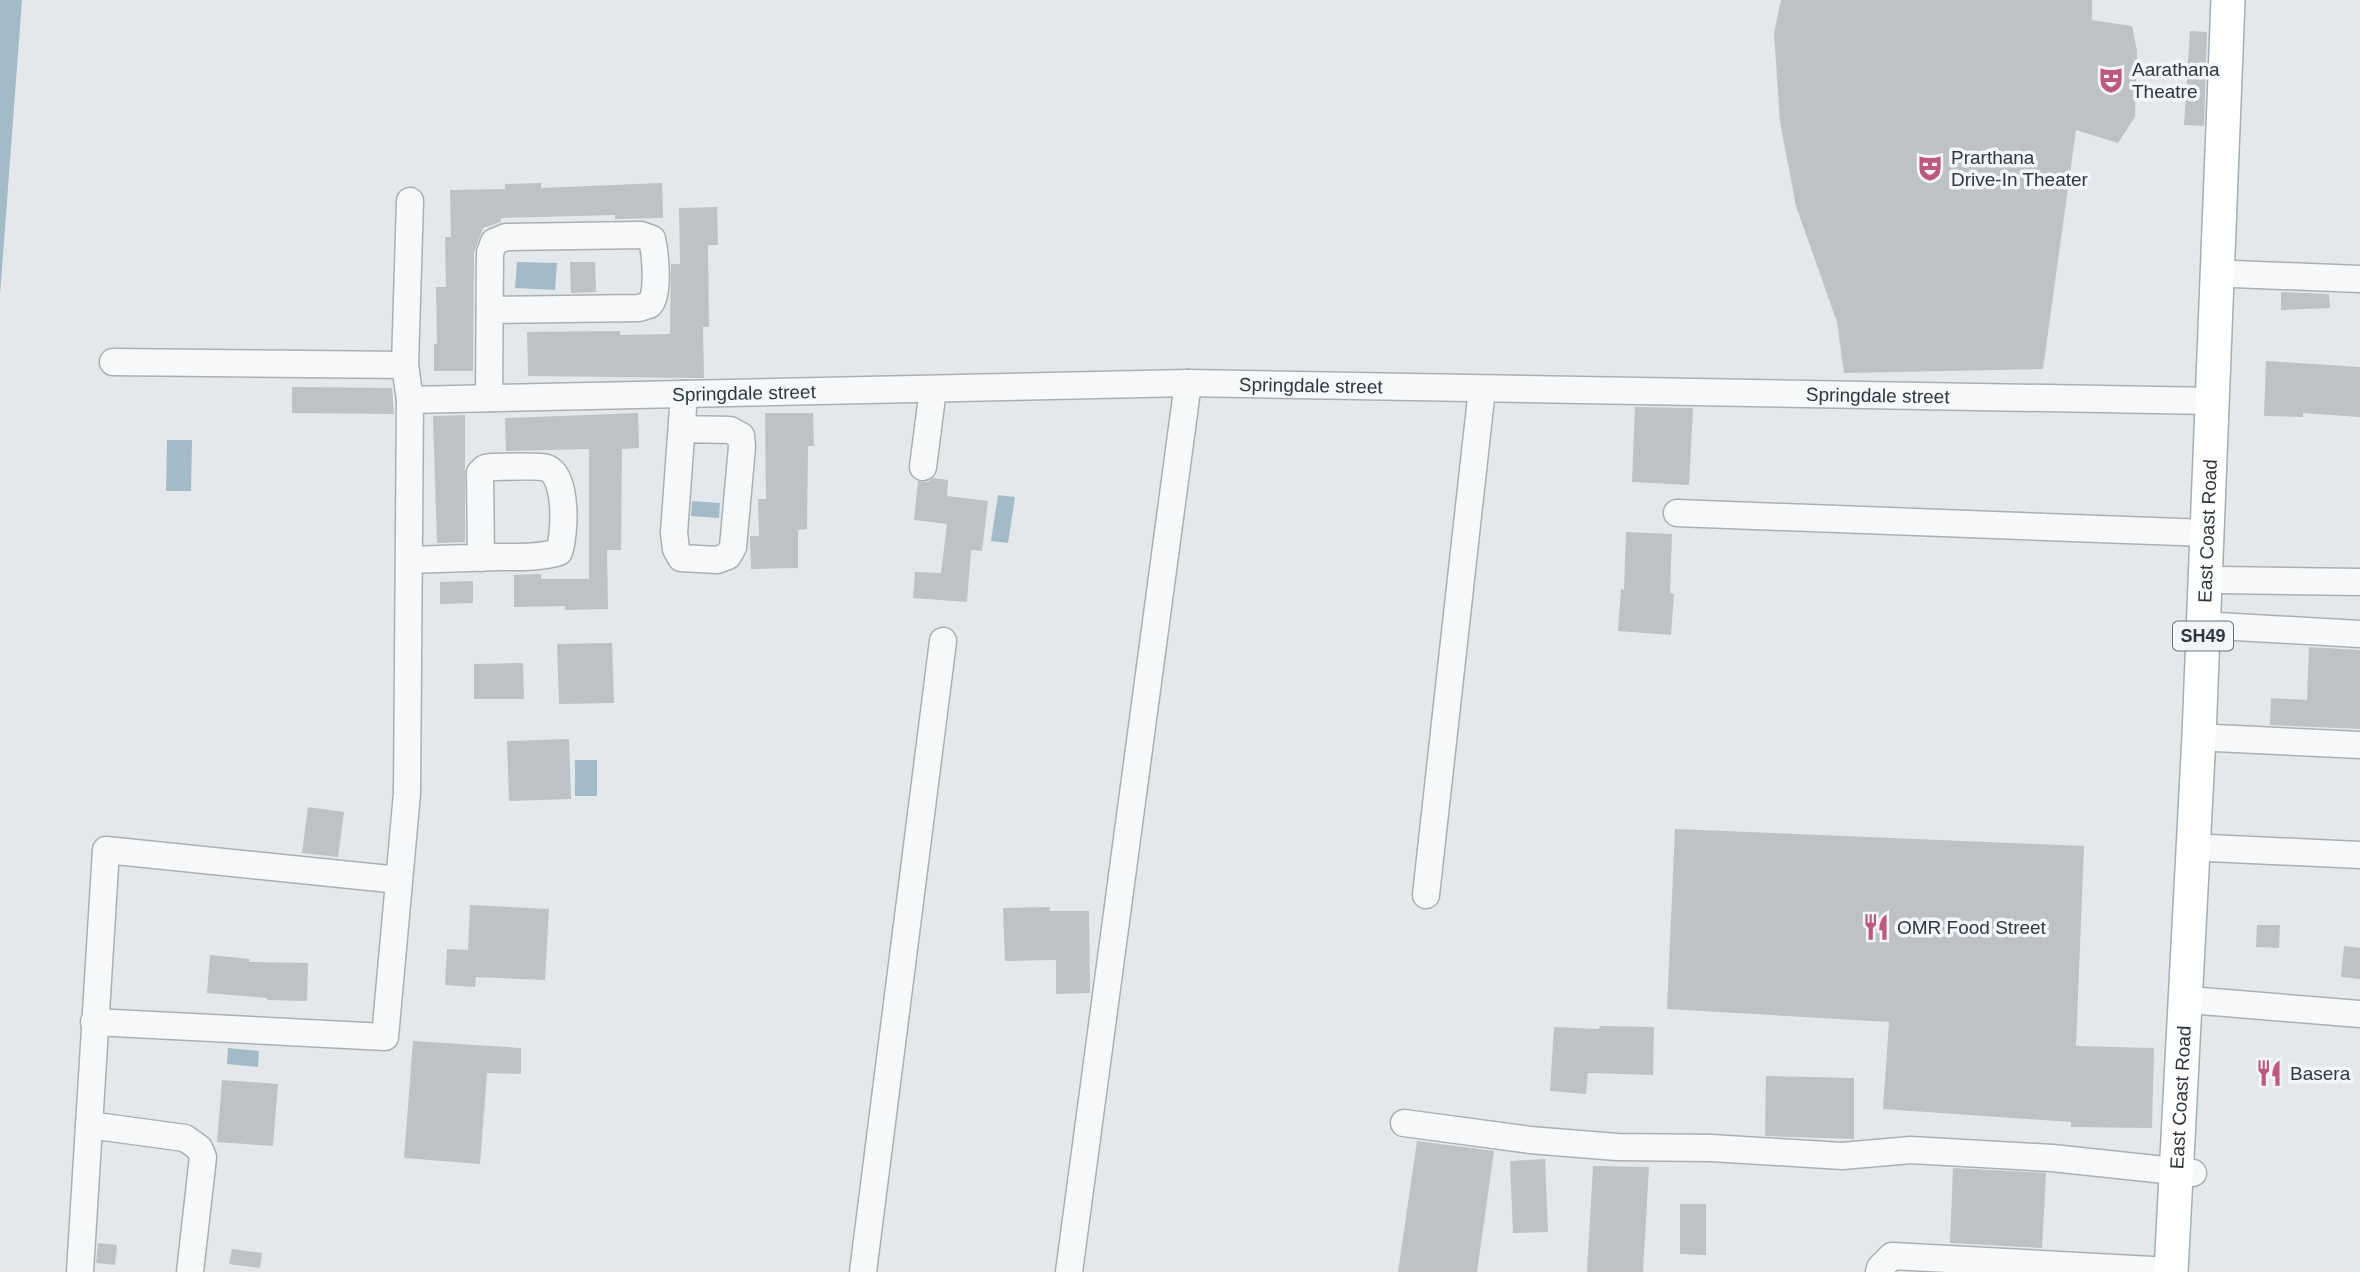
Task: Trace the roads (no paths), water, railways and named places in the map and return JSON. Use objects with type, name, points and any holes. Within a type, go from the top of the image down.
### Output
[{"type":"main road","name":"East Coast Road","points":[[2185,1172],[2211,401],[2228,0]]},
{"type":"main road","name":"East Coast Road","points":[[2178,1272],[2201,1001],[2210,848],[2244,0]]},
{"type":"street","points":[[94,1022],[385,1037],[407,793],[410,400],[405,365],[410,201]]},
{"type":"street","points":[[489,398],[490,253],[494,242],[506,237],[641,235],[652,239],[655,250],[655,296],[649,305],[639,309],[490,310]]},
{"type":"street","points":[[2233,274],[2360,279]]},
{"type":"street","points":[[113,362],[405,365]]},
{"type":"street","name":"Springdale street","points":[[410,400],[1188,383],[2211,401]]},
{"type":"street","points":[[1069,1272],[1188,383]]},
{"type":"street","points":[[1426,895],[1482,388]]},
{"type":"street","points":[[923,467],[933,389]]},
{"type":"street","points":[[682,429],[730,430],[741,436],[733,547],[728,556],[717,560],[681,558],[676,549],[674,533],[684,394]]},
{"type":"street","points":[[1678,513],[2207,533]]},
{"type":"street","points":[[409,560],[481,558]]},
{"type":"street","points":[[2220,580],[2360,582]]},
{"type":"street","points":[[2218,626],[2360,634]]},
{"type":"street","points":[[863,1272],[943,641]]},
{"type":"street","points":[[2215,738],[2360,745]]},
{"type":"street","points":[[2210,848],[2360,855]]},
{"type":"street","points":[[81,1272],[106,850],[399,880]]},
{"type":"street","points":[[2201,1001],[2360,1014]]},
{"type":"street","points":[[1404,1123],[1489,1135],[1617,1147],[1712,1148],[1842,1156],[1911,1150],[2052,1158],[2185,1172]]},
{"type":"street","points":[[89,1125],[186,1138],[199,1148],[203,1157],[190,1272]]},
{"type":"street","points":[[1879,1272],[1892,1256],[2178,1272]]},
{"type":"water","points":[[0,0],[22,0],[0,295]]},
{"type":"water","points":[[517,262],[557,263],[555,290],[515,288]]},
{"type":"water","points":[[167,440],[192,440],[191,491],[166,491]]},
{"type":"water","points":[[998,495],[1015,497],[1008,543],[991,541]]},
{"type":"water","points":[[692,501],[720,503],[719,518],[691,516]]},
{"type":"water","points":[[575,760],[597,760],[597,796],[575,796]]},
{"type":"water","points":[[228,1048],[259,1051],[258,1067],[227,1064]]},
{"type":"place","name":"Aarathana Theatre","points":[[2111,80]]},
{"type":"place","name":"Prarthana Drive-In Theater","points":[[1930,168]]},
{"type":"place","name":"OMR Food Street","points":[[1876,927]]},
{"type":"place","name":"Basera","points":[[2269,1073]]}]
